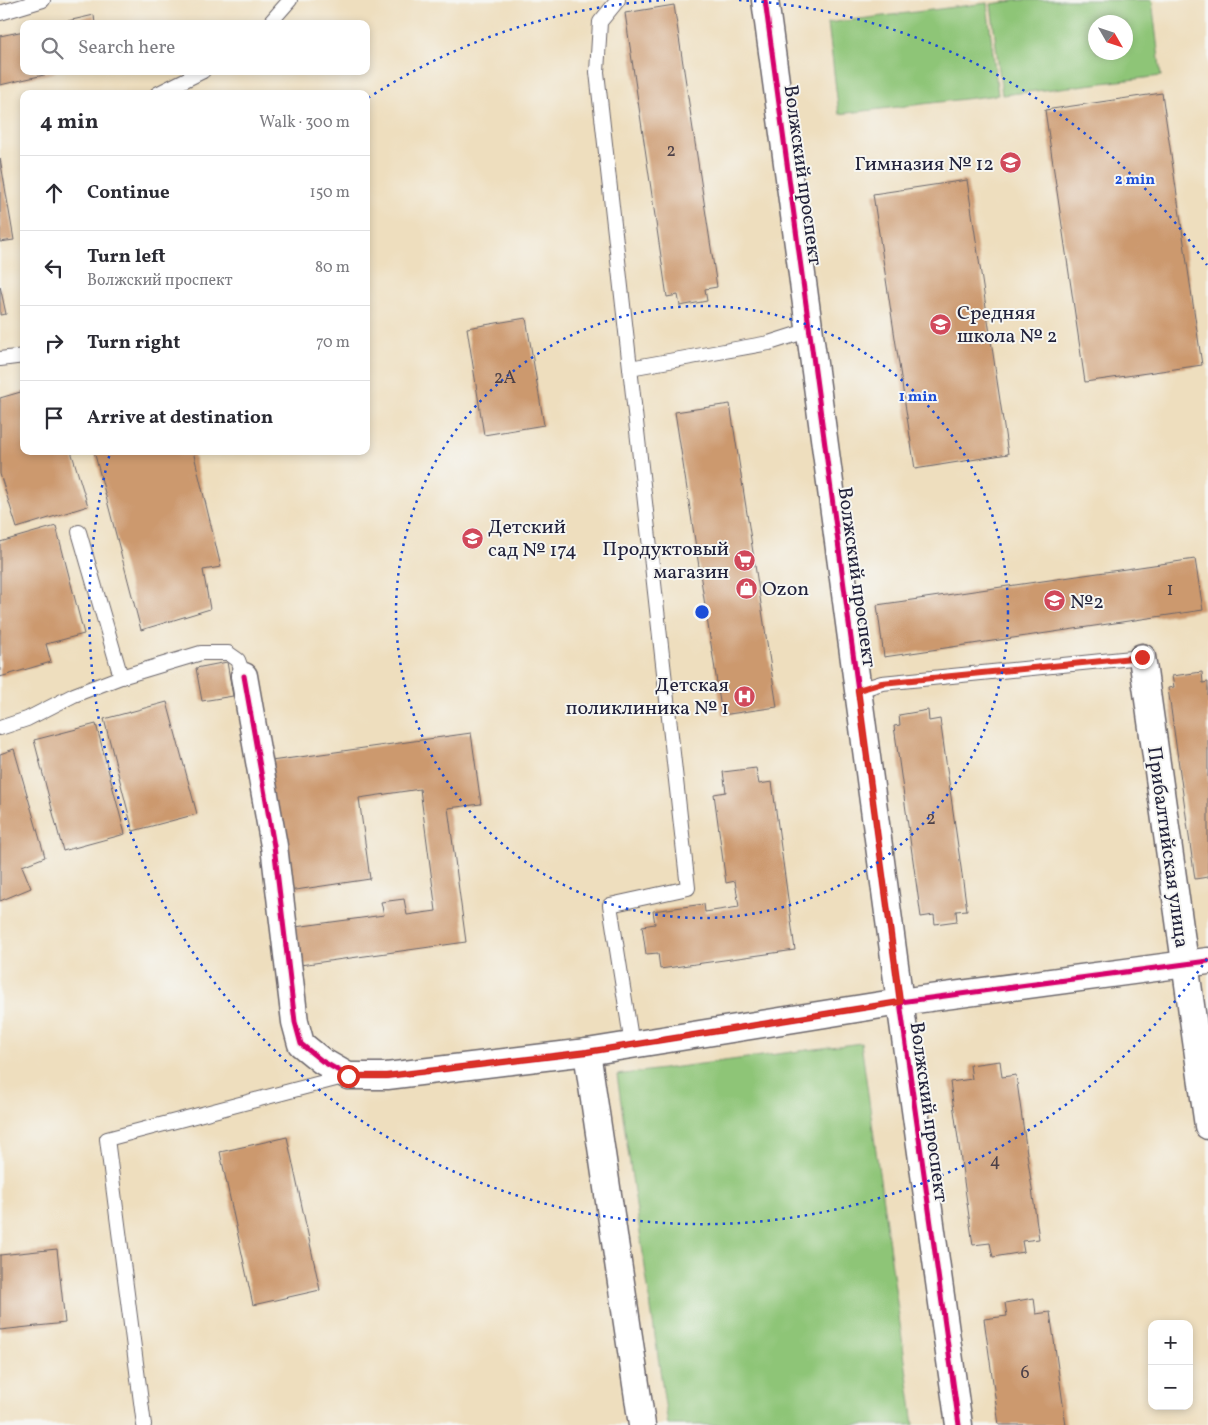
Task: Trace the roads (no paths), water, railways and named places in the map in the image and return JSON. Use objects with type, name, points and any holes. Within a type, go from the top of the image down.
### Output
[{"type":"street","name":"Волжский проспект","points":[[765,0],[959,1425]]},
{"type":"street","name":"Прибалтийская улица","points":[[1142,657],[1197,963],[1208,1126]]},
{"type":"street","points":[[244,676],[274,846],[294,1022],[301,1044],[322,1061],[348,1076],[386,1076],[587,1052],[900,1002],[1197,963]]},
{"type":"street","points":[[587,1052],[642,1425]]},
{"type":"lane","points":[[0,14],[43,0]]},
{"type":"lane","points":[[273,20],[290,0]]},
{"type":"lane","points":[[618,0],[600,22],[597,72],[688,888],[610,905],[632,1045]]},
{"type":"lane","points":[[165,90],[195,75]]},
{"type":"lane","points":[[630,368],[769,343],[810,330]]},
{"type":"lane","points":[[0,360],[20,357]]},
{"type":"lane","points":[[79,532],[121,677]]},
{"type":"lane","points":[[0,728],[27,719],[74,695],[121,677],[201,653],[228,653],[238,660],[244,676]]},
{"type":"lane","points":[[858,690],[882,683],[1142,657]]},
{"type":"lane","points":[[144,1425],[107,1139],[348,1076]]},
{"type":"place","name":"Гимназия № 12","points":[[1010,163]]},
{"type":"place","name":"Средняя школа № 2","points":[[941,324]]},
{"type":"place","name":"Детский сад № 174","points":[[472,538]]},
{"type":"place","name":"Продуктовый магазин","points":[[745,560]]},
{"type":"place","name":"Ozon","points":[[746,588]]},
{"type":"place","name":"№2","points":[[1054,601]]},
{"type":"place","name":"Детская поликлиника № 1","points":[[745,696]]}]
